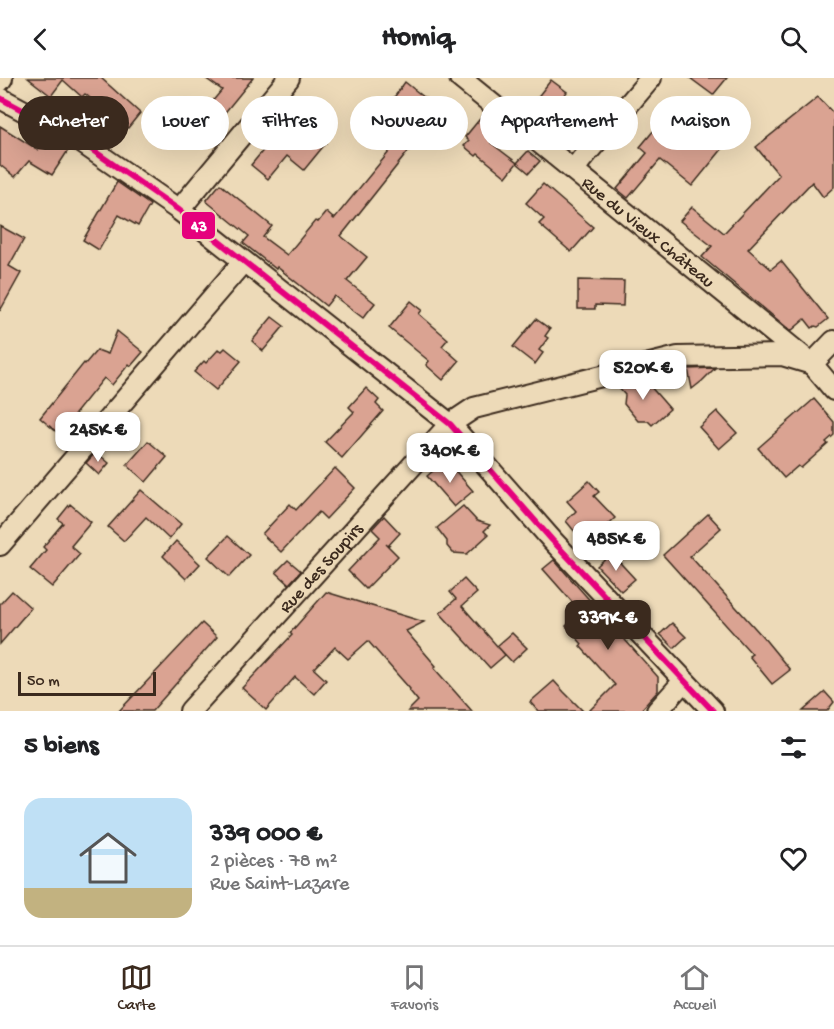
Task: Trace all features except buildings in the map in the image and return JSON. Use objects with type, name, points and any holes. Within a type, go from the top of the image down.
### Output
[{"type":"street","points":[[179,210],[289,78]]},
{"type":"street","name":"Rue du Vieux Château","points":[[460,78],[812,364],[834,390]]},
{"type":"street","points":[[574,170],[651,78]]},
{"type":"street","points":[[0,98],[78,140],[179,210],[450,424],[552,540],[683,682],[713,711]]},
{"type":"street","points":[[0,545],[243,262]]},
{"type":"street","points":[[812,364],[834,341]]},
{"type":"street","name":"Rue des Soupirs","points":[[190,711],[450,424],[474,408],[678,357],[782,355],[812,364]]},
{"type":"street","points":[[657,711],[683,682]]},
{"type":"transit line","name":"43","points":[[0,98],[78,140],[179,210],[450,424],[552,540],[713,711]]}]
